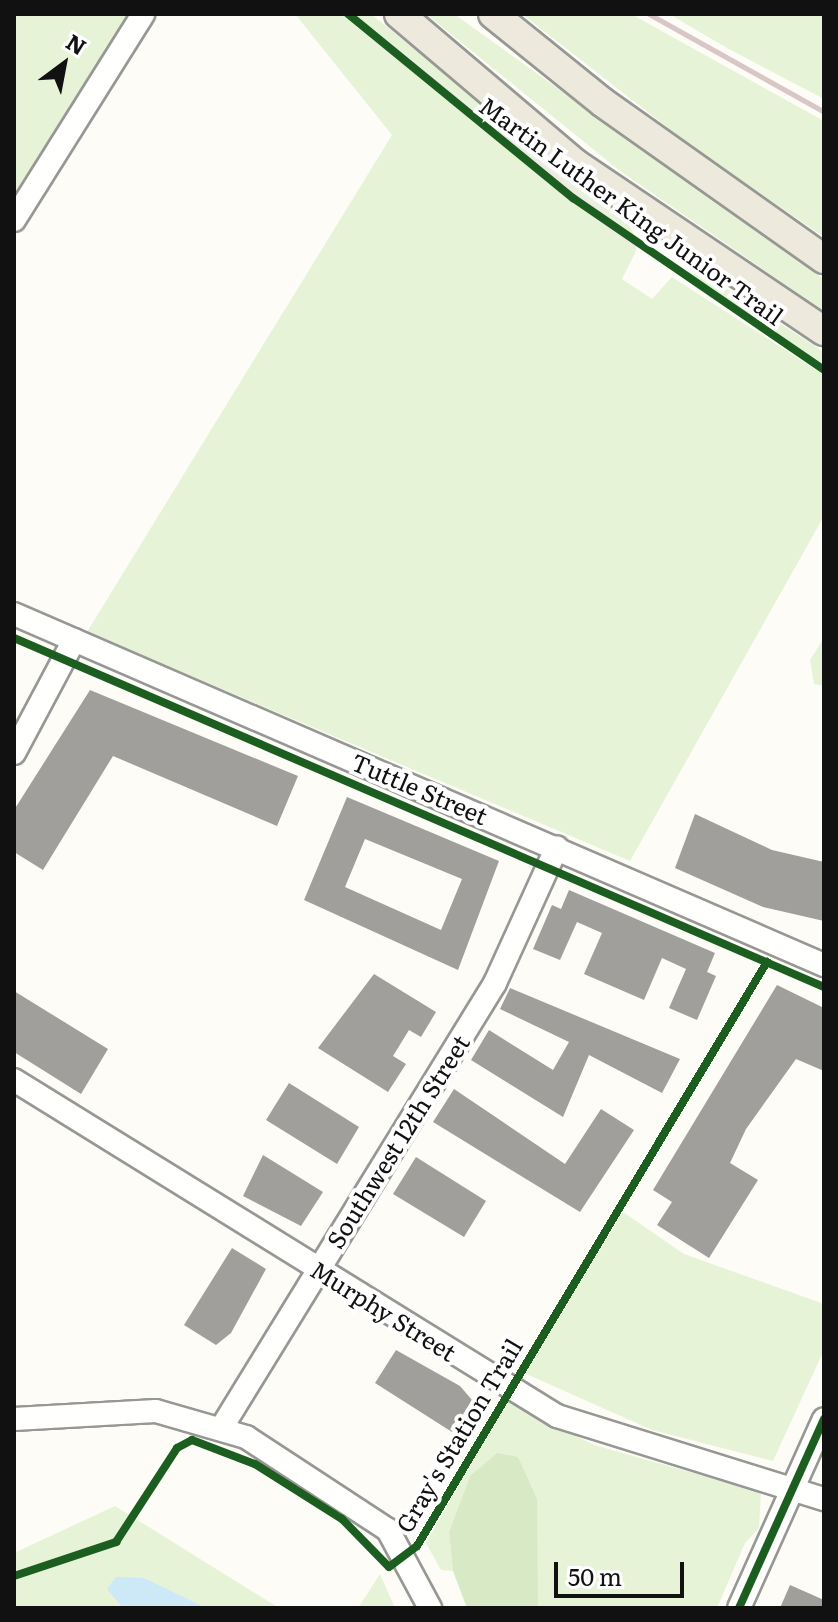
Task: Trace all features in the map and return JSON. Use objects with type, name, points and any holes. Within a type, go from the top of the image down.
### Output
[{"type":"main road","points":[[399,14],[576,164],[824,331]]},
{"type":"main road","points":[[493,14],[602,102],[824,259]]},
{"type":"street","points":[[14,220],[143,14]]},
{"type":"street","name":"Tuttle Street","points":[[14,614],[824,965]]},
{"type":"street","points":[[14,753],[74,640]]},
{"type":"street","name":"Southwest 12th Street","points":[[222,1427],[507,961],[557,847]]},
{"type":"street","name":"Murphy Street","points":[[14,1080],[557,1416],[824,1499]]},
{"type":"street","points":[[14,1419],[156,1411],[222,1427],[380,1523],[410,1562],[430,1608]]},
{"type":"street","points":[[739,1608],[824,1419]]},
{"type":"green space","points":[[14,14],[129,14],[14,197]]},
{"type":"green space","points":[[295,14],[341,14],[628,244],[636,251],[622,279],[652,299],[672,277],[824,375],[824,516],[630,861],[87,632],[392,135]]},
{"type":"green space","points":[[354,14],[371,14],[625,219],[635,236]]},
{"type":"green space","points":[[426,14],[454,14],[824,279],[824,311],[620,171]]},
{"type":"green space","points":[[522,14],[631,14],[824,121],[824,237],[690,145]]},
{"type":"green space","points":[[669,14],[824,14],[824,99],[727,48]]},
{"type":"green space","points":[[687,273],[706,275],[824,352],[824,365]]},
{"type":"green space","points":[[824,638],[824,686],[814,684],[810,660]]},
{"type":"green space","points":[[623,1212],[684,1254],[824,1304],[824,1350],[773,1461],[652,1430],[524,1373]]},
{"type":"green space","points":[[507,1400],[594,1445],[761,1492],[759,1528],[745,1543],[717,1608],[538,1608],[470,1476],[449,1532],[453,1571],[441,1570],[426,1543]]},
{"type":"green space","points":[[497,1453],[518,1457],[537,1499],[538,1608],[467,1608],[453,1571],[449,1532],[470,1476]]},
{"type":"green space","points":[[115,1506],[279,1608],[14,1608],[14,1553]]},
{"type":"green space","points":[[380,1574],[395,1608],[358,1608]]},
{"type":"shaded area","points":[[341,14],[354,14],[635,236],[636,251]]},
{"type":"water","points":[[116,1577],[144,1578],[206,1608],[123,1608],[107,1589]]},
{"type":"building","points":[[90,690],[298,776],[277,826],[113,756],[43,870],[14,852],[14,810]]},
{"type":"building","points":[[347,797],[499,861],[458,970],[304,900]],"holes":[[[365,839],[462,879],[441,930],[345,887]]]},
{"type":"building","points":[[695,814],[772,850],[824,862],[824,921],[763,907],[675,868]]},
{"type":"building","points":[[569,890],[715,953],[707,972],[716,976],[697,1020],[669,1008],[686,969],[662,958],[644,1000],[584,974],[602,933],[577,922],[560,960],[533,949],[552,905],[561,909]]},
{"type":"building","points":[[374,974],[436,1012],[421,1037],[409,1030],[393,1056],[406,1064],[388,1092],[318,1048]]},
{"type":"building","points":[[777,985],[824,1008],[824,1071],[796,1059],[746,1129],[730,1163],[758,1180],[709,1258],[657,1225],[672,1202],[653,1190]]},
{"type":"building","points":[[510,988],[680,1059],[662,1093],[589,1055],[563,1117],[471,1060],[489,1030],[553,1070],[569,1042],[500,1009]]},
{"type":"building","points":[[14,991],[108,1049],[81,1094],[14,1052]]},
{"type":"building","points":[[289,1083],[359,1127],[337,1164],[266,1120]]},
{"type":"building","points":[[454,1089],[565,1164],[601,1109],[634,1130],[580,1212],[433,1122]]},
{"type":"building","points":[[263,1155],[323,1192],[301,1226],[243,1196]]},
{"type":"building","points":[[416,1157],[486,1201],[464,1237],[393,1194]]},
{"type":"building","points":[[232,1248],[266,1269],[231,1333],[216,1345],[184,1325]]},
{"type":"building","points":[[396,1350],[460,1386],[472,1400],[452,1432],[375,1383]]},
{"type":"building","points":[[790,1585],[824,1600],[824,1608],[780,1608]]},
{"type":"railway","points":[[649,14],[824,112]]},
{"type":"cycle path","name":"Martin Luther King Junior Trail","points":[[348,14],[573,198],[824,370]]},
{"type":"cycle path","points":[[14,638],[824,987]]},
{"type":"cycle path","name":"Gray's Station Trail","points":[[14,1576],[116,1542],[177,1448],[192,1440],[255,1464],[342,1519],[389,1567],[417,1546],[767,962]]},
{"type":"cycle path","points":[[739,1608],[824,1419]]}]
